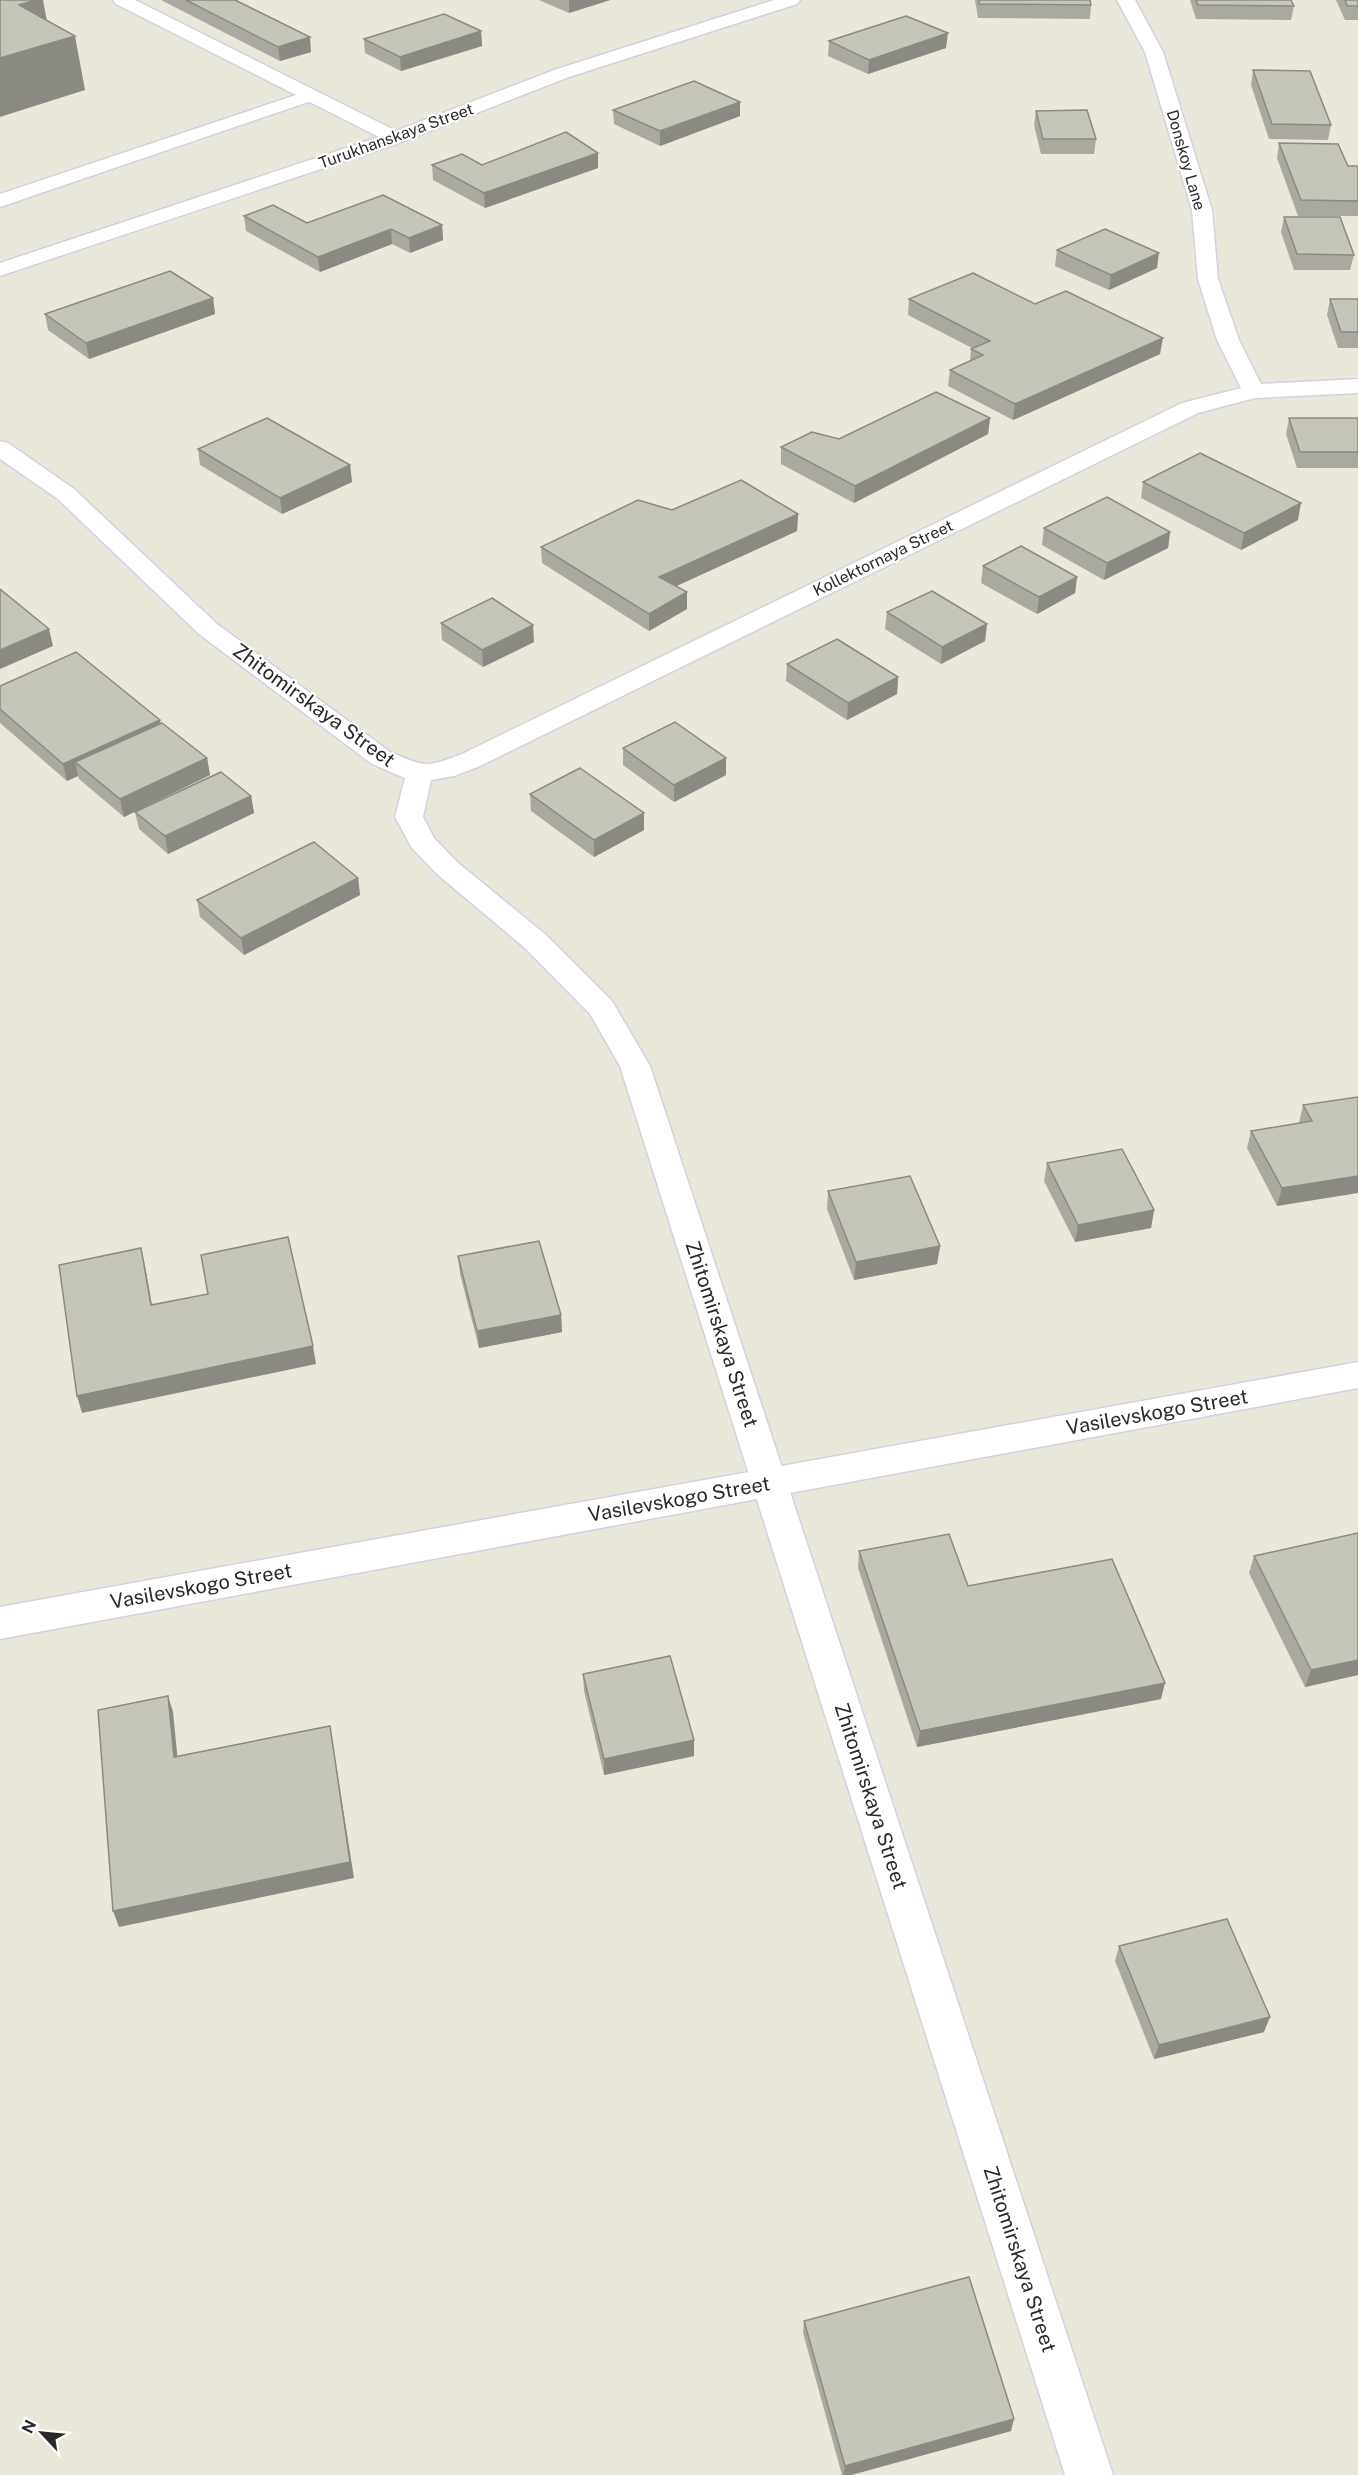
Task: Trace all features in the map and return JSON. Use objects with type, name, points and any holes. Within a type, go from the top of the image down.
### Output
[{"type":"street","points":[[122,0],[395,138]]},
{"type":"street","points":[[740,0],[764,8]]},
{"type":"street","name":"Turukhanskaya Street","points":[[0,270],[395,138],[563,73],[791,0]]},
{"type":"street","name":"Donskoy Lane","points":[[1126,0],[1154,52],[1202,210],[1208,279],[1228,340],[1254,391]]},
{"type":"street","points":[[0,201],[311,95]]},
{"type":"street","name":"Kollektornaya Street","points":[[419,774],[444,770],[471,760],[1190,408],[1254,391],[1358,386]]},
{"type":"street","name":"Zhitomirskaya Street","points":[[0,448],[66,494],[208,629],[381,758],[419,774],[409,817],[422,842],[447,868],[536,942],[601,1008],[635,1066],[1089,2475]]},
{"type":"street","name":"Vasilevskogo Street","points":[[0,1623],[1358,1375]]},
{"type":"building","points":[[0,0],[36,0],[19,5],[75,36],[0,58]]},
{"type":"building","points":[[186,0],[235,0],[310,37],[278,47]]},
{"type":"building","points":[[979,0],[1090,0],[1091,5],[979,4]]},
{"type":"building","points":[[1196,0],[1291,0],[1294,6],[1198,5]]},
{"type":"building","points":[[1345,0],[1358,0],[1358,6],[1347,6]]},
{"type":"building","points":[[444,14],[481,31],[400,57],[364,39]]},
{"type":"building","points":[[906,16],[948,33],[869,60],[829,41]]},
{"type":"building","points":[[1253,70],[1310,71],[1331,125],[1272,124]]},
{"type":"building","points":[[694,81],[740,102],[660,131],[613,110]]},
{"type":"building","points":[[1087,110],[1096,139],[1043,139],[1036,111]]},
{"type":"building","points":[[566,132],[598,153],[484,193],[432,165],[462,154],[482,165]]},
{"type":"building","points":[[1279,143],[1338,144],[1348,166],[1358,166],[1358,201],[1301,200]]},
{"type":"building","points":[[383,195],[442,225],[409,238],[391,229],[318,257],[244,216],[273,205],[307,223]]},
{"type":"building","points":[[1284,217],[1340,217],[1354,255],[1297,254]]},
{"type":"building","points":[[1105,229],[1159,253],[1111,275],[1057,250]]},
{"type":"building","points":[[170,271],[213,298],[86,343],[45,314]]},
{"type":"building","points":[[973,273],[1035,304],[1066,291],[1163,338],[1015,404],[950,370],[983,355],[971,349],[990,341],[909,299]]},
{"type":"building","points":[[1330,299],[1358,299],[1358,332],[1341,332]]},
{"type":"building","points":[[936,392],[990,418],[855,486],[781,447],[812,432],[839,439]]},
{"type":"building","points":[[267,418],[350,465],[280,498],[198,449]]},
{"type":"building","points":[[1289,418],[1358,418],[1358,452],[1300,452]]},
{"type":"building","points":[[1200,453],[1301,503],[1244,533],[1143,482]]},
{"type":"building","points":[[741,480],[798,514],[659,577],[687,592],[649,614],[541,547],[638,500],[672,510]]},
{"type":"building","points":[[1107,497],[1170,532],[1107,563],[1044,528]]},
{"type":"building","points":[[1021,546],[1077,577],[1039,597],[983,566]]},
{"type":"building","points":[[0,589],[49,629],[0,650]]},
{"type":"building","points":[[932,591],[987,624],[942,647],[887,612]]},
{"type":"building","points":[[492,598],[533,625],[482,650],[441,623]]},
{"type":"building","points":[[837,639],[898,677],[848,703],[787,664]]},
{"type":"building","points":[[76,652],[160,720],[63,764],[0,709],[0,686]]},
{"type":"building","points":[[675,722],[726,758],[674,785],[623,748]]},
{"type":"building","points":[[162,723],[207,758],[120,799],[75,762]]},
{"type":"building","points":[[580,768],[644,813],[594,840],[530,794]]},
{"type":"building","points":[[221,772],[251,796],[165,836],[135,812]]},
{"type":"building","points":[[314,842],[358,878],[241,938],[197,900]]},
{"type":"building","points":[[1358,1097],[1358,1176],[1282,1188],[1251,1131],[1312,1121],[1303,1105]]},
{"type":"building","points":[[1122,1149],[1154,1210],[1078,1225],[1047,1163]]},
{"type":"building","points":[[910,1176],[940,1246],[856,1262],[828,1191]]},
{"type":"building","points":[[288,1237],[313,1346],[77,1396],[59,1265],[141,1248],[151,1305],[208,1294],[201,1255]]},
{"type":"building","points":[[539,1241],[561,1315],[477,1331],[458,1256]]},
{"type":"building","points":[[1358,1533],[1358,1660],[1311,1670],[1254,1556]]},
{"type":"building","points":[[949,1534],[968,1586],[1112,1559],[1165,1683],[920,1731],[859,1551]]},
{"type":"building","points":[[670,1656],[694,1740],[604,1759],[583,1674]]},
{"type":"building","points":[[168,1696],[174,1757],[330,1726],[350,1862],[113,1911],[98,1710]]},
{"type":"building","points":[[1227,1919],[1270,2017],[1159,2045],[1119,1946]]},
{"type":"building","points":[[969,2277],[1014,2419],[845,2466],[804,2321]]}]
